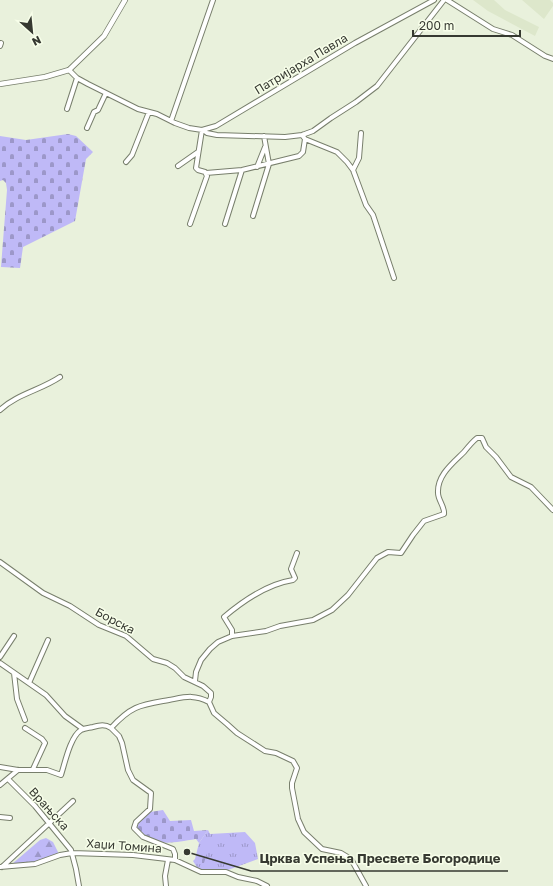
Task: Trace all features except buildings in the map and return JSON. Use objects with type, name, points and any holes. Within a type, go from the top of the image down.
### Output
[{"type":"street","points":[[0,84],[45,77],[69,70],[104,36],[125,0]]},
{"type":"street","points":[[171,121],[213,0]]},
{"type":"street","name":"Патријарха Павла","points":[[202,130],[216,126],[355,43],[434,0]]},
{"type":"street","points":[[303,137],[356,102],[377,86],[444,0]]},
{"type":"street","points":[[447,0],[493,29],[512,35],[544,56],[553,59]]},
{"type":"street","points":[[69,70],[77,78],[138,109],[189,128],[218,135],[303,137],[337,152],[354,169],[366,205],[373,215],[394,278]]},
{"type":"street","points":[[67,109],[77,78]]},
{"type":"street","points":[[87,128],[94,112],[98,110],[106,93]]},
{"type":"street","points":[[126,162],[132,155],[149,112]]},
{"type":"street","points":[[202,130],[197,169],[206,173],[242,170],[269,164],[301,154],[303,152],[303,137]]},
{"type":"street","points":[[311,133],[314,142]]},
{"type":"street","points":[[354,169],[359,158],[361,133]]},
{"type":"street","points":[[253,216],[269,164],[264,136]]},
{"type":"street","points":[[257,166],[266,146]]},
{"type":"street","points":[[178,166],[198,152]]},
{"type":"street","points":[[225,224],[242,170]]},
{"type":"street","points":[[190,224],[205,181],[206,173]]},
{"type":"street","points":[[0,410],[17,399],[60,377]]},
{"type":"street","points":[[195,682],[198,668],[207,653],[218,642],[232,636],[318,618],[339,606],[380,556],[393,552],[399,554],[403,551],[424,521],[444,514],[438,492],[441,478],[478,437],[482,439],[486,447],[496,457],[511,477],[531,487],[553,510]]},
{"type":"street","points":[[232,636],[232,630],[224,617],[239,605],[264,589],[293,580],[295,578],[291,569],[297,553]]},
{"type":"street","name":"Борска","points":[[0,562],[43,593],[70,606],[99,625],[126,636],[153,659],[167,662],[184,677],[210,690],[212,696],[209,702]]},
{"type":"street","points":[[0,657],[14,636]]},
{"type":"street","points":[[29,683],[48,640]]},
{"type":"street","points":[[0,663],[46,695],[65,716],[83,729]]},
{"type":"street","points":[[14,672],[17,699],[25,720]]},
{"type":"street","points":[[111,728],[125,714],[153,702],[187,696],[201,698],[209,702],[214,713],[239,735],[266,751],[276,753],[294,763],[297,768],[292,783],[292,788],[298,819],[302,828],[311,840],[322,849],[341,853],[351,859],[366,886]]},
{"type":"street","points":[[0,767],[18,770],[47,770],[62,775],[72,742],[77,734],[83,729],[107,725],[118,736],[122,743],[128,770],[133,780],[151,793],[150,809],[136,822],[134,828],[143,837],[173,849],[175,860]]},
{"type":"street","points":[[24,728],[46,743],[33,769]]},
{"type":"street","points":[[0,785],[18,770]]},
{"type":"street","name":"Врањска","points":[[8,779],[50,823],[72,853]]},
{"type":"street","points":[[1,867],[73,801]]},
{"type":"street","points":[[0,817],[10,818]]},
{"type":"street","points":[[72,853],[79,886]]},
{"type":"street","name":"Хаџи Томина","points":[[1,867],[35,864],[60,855],[72,853],[133,855],[175,860],[201,872],[223,871],[238,877],[257,881],[267,886]]},
{"type":"street","points":[[166,886],[168,860]]},
{"type":"shaded area","points":[[473,0],[494,0],[505,10],[539,27],[535,36],[488,11]]},
{"type":"shaded area","points":[[522,0],[550,0],[553,3],[553,6],[544,19]]},
{"type":"green space","points":[[68,134],[76,136],[93,152],[86,159],[75,221],[23,247],[20,268],[1,267],[7,190],[6,183],[3,180],[0,181],[0,136],[26,140]]},
{"type":"green space","points":[[163,810],[170,821],[191,820],[194,831],[208,830],[199,843],[196,839],[171,843],[151,839],[136,828],[137,823],[150,812]]},
{"type":"green space","points":[[208,830],[210,834],[245,832],[255,843],[258,859],[228,870],[198,869],[193,861],[195,859],[199,843]]},
{"type":"green space","points":[[46,838],[53,842],[59,854],[34,862],[12,864],[40,840]]},
{"type":"green space","points":[[206,847],[207,853],[204,863],[196,864],[200,848]]},
{"type":"place","name":"Црква Успења Пресвете Богородице","points":[[187,852]]}]
